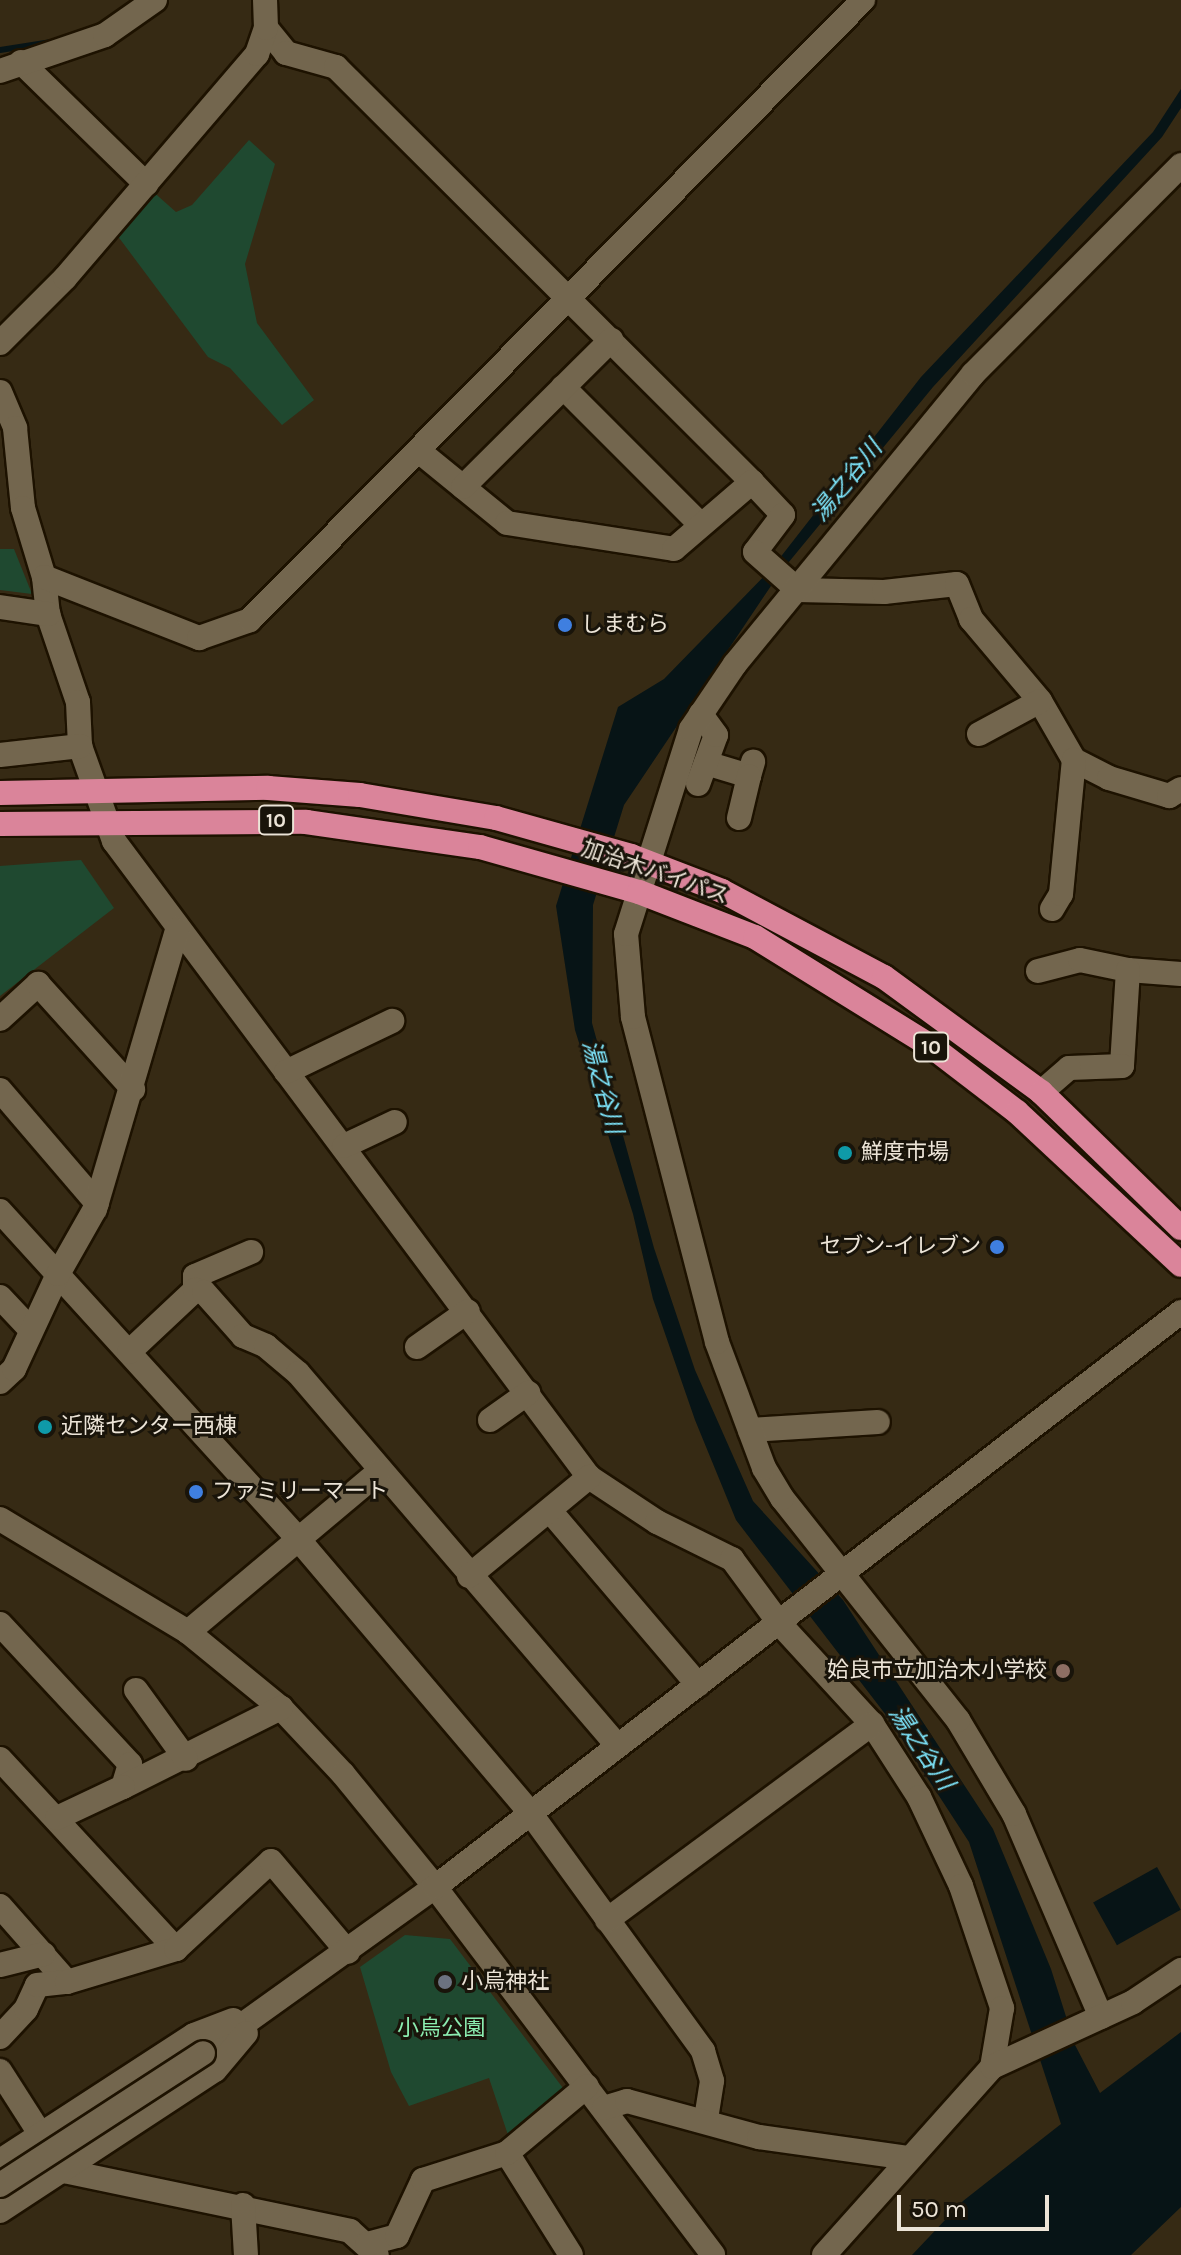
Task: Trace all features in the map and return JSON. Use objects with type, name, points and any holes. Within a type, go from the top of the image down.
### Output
[{"type":"highway","name":"加治木バイパス","points":[[0,793],[268,788],[360,795],[556,833],[640,860],[722,891],[884,977],[1041,1092],[1181,1228]]},
{"type":"highway","name":"加治木バイパス","points":[[0,824],[306,822],[382,830],[548,863],[639,892],[755,937],[931,1046],[1017,1112],[1181,1265]]},
{"type":"street","points":[[10,67],[105,35],[155,0]]},
{"type":"street","points":[[0,343],[146,184],[257,54],[266,28],[265,0]]},
{"type":"street","points":[[44,577],[199,638],[250,620],[420,452],[567,294],[863,0]]},
{"type":"street","points":[[266,28],[286,53],[336,67],[567,294],[752,482],[783,515],[755,552],[798,590],[884,592],[957,584],[971,619],[1040,701],[1074,760],[1109,778],[1169,796],[1181,789]]},
{"type":"street","points":[[10,67],[146,184]]},
{"type":"street","points":[[1092,2021],[1014,1814],[958,1720],[782,1498],[750,1430],[717,1342],[633,1017],[626,934],[639,892],[640,860],[670,781],[701,714],[973,374],[1181,165]]},
{"type":"street","points":[[463,487],[611,340]]},
{"type":"street","points":[[563,387],[700,524]]},
{"type":"street","points":[[0,392],[15,428],[23,508],[44,577],[48,614],[78,702],[80,746],[114,841],[177,930],[344,1146],[589,1477],[657,1522],[732,1559],[872,1724],[919,1797],[961,1886],[1002,2008],[992,2067]]},
{"type":"street","points":[[420,452],[507,523],[674,549],[752,482]]},
{"type":"street","points":[[0,607],[48,614]]},
{"type":"street","points":[[979,734],[1040,701]]},
{"type":"street","points":[[701,714],[716,735],[702,773],[751,769],[739,818]]},
{"type":"street","points":[[0,755],[80,746]]},
{"type":"street","points":[[1052,909],[1061,894],[1074,760]]},
{"type":"street","points":[[0,1382],[14,1369],[58,1274],[97,1203],[133,1089],[177,930]]},
{"type":"street","points":[[1038,971],[1080,960],[1128,970],[1181,974]]},
{"type":"street","points":[[1041,1092],[1069,1068],[1122,1066],[1128,970]]},
{"type":"street","points":[[0,1019],[38,984],[133,1089]]},
{"type":"street","points":[[286,1072],[392,1021]]},
{"type":"street","points":[[0,1090],[97,1203]]},
{"type":"street","points":[[344,1146],[395,1122]]},
{"type":"street","points":[[0,1211],[299,1540],[531,1814],[703,2051],[712,2081],[706,2120]]},
{"type":"street","points":[[129,1352],[195,1290],[195,1276],[251,1252]]},
{"type":"street","points":[[195,1290],[204,1292],[243,1336],[266,1346],[298,1373],[379,1472],[618,1746]]},
{"type":"street","points":[[0,1297],[31,1330]]},
{"type":"street","points":[[417,1347],[468,1311]]},
{"type":"street","points":[[0,2185],[203,2053],[348,1952],[786,1619],[1181,1312]]},
{"type":"street","points":[[490,1420],[528,1393]]},
{"type":"street","points":[[750,1430],[878,1422]]},
{"type":"street","points":[[188,1632],[379,1472]]},
{"type":"street","points":[[469,1576],[540,1514],[551,1512],[589,1477]]},
{"type":"street","points":[[551,1512],[698,1685]]},
{"type":"street","points":[[0,1519],[188,1632],[281,1708],[343,1774],[435,1887],[713,2255]]},
{"type":"street","points":[[0,1624],[130,1764],[123,1787]]},
{"type":"street","points":[[136,1690],[186,1759]]},
{"type":"street","points":[[57,1818],[186,1759],[281,1708]]},
{"type":"street","points":[[607,1920],[872,1724]]},
{"type":"street","points":[[0,1759],[176,1949]]},
{"type":"street","points":[[0,2037],[26,2009],[37,1985],[67,1982],[176,1949],[271,1861],[348,1952]]},
{"type":"street","points":[[0,1906],[67,1982]]},
{"type":"street","points":[[0,1965],[44,1954]]},
{"type":"street","points":[[824,2255],[992,2067],[1029,2053],[1092,2021],[1181,1970]]},
{"type":"street","points":[[0,2161],[194,2035],[269,2007]]},
{"type":"street","points":[[0,2211],[215,2070],[269,2007]]},
{"type":"street","points":[[0,2071],[64,2171],[243,2205],[350,2231],[372,2250],[397,2236],[423,2180],[507,2153],[587,2086]]},
{"type":"street","points":[[604,2108],[627,2101],[706,2120],[759,2137],[908,2158]]},
{"type":"street","points":[[507,2153],[571,2255]]},
{"type":"street","points":[[243,2205],[246,2255]]},
{"type":"green space","points":[[249,140],[275,164],[245,264],[257,323],[314,400],[282,425],[230,368],[208,357],[114,231],[150,189],[176,212],[192,205]]},
{"type":"green space","points":[[0,549],[14,549],[32,594],[0,590]]},
{"type":"green space","points":[[81,860],[114,908],[0,996],[0,866]]},
{"type":"green space","name":"小烏公園","points":[[405,1935],[450,1939],[566,2092],[510,2141],[489,2078],[409,2106],[391,2072],[360,1967]]},
{"type":"water","name":"湯之谷川","points":[[1181,89],[1181,108],[1162,137],[933,387],[779,574],[624,805],[593,905],[592,1023],[654,1248],[695,1370],[753,1501],[843,1600],[993,1829],[1051,1969],[1075,2045],[1100,2093],[1181,2032],[1181,2207],[1131,2255],[912,2255],[963,2201],[1061,2124],[969,1842],[889,1719],[736,1520],[695,1420],[653,1299],[633,1214],[575,1030],[556,906],[618,707],[664,679],[772,568],[921,377],[1153,132]]},
{"type":"water","points":[[1157,1867],[1181,1910],[1117,1945],[1093,1902]]},
{"type":"waterway","points":[[0,50],[51,42]]},
{"type":"place","name":"しまむら","points":[[565,625]]},
{"type":"place","name":"鮮度市場","points":[[845,1153]]},
{"type":"place","name":"セブン-イレブン","points":[[997,1247]]},
{"type":"place","name":"近隣センター西棟","points":[[45,1427]]},
{"type":"place","name":"ファミリーマート","points":[[196,1492]]},
{"type":"place","name":"姶良市立加治木小学校","points":[[1063,1671]]},
{"type":"place","name":"小烏神社","points":[[445,1982]]}]
